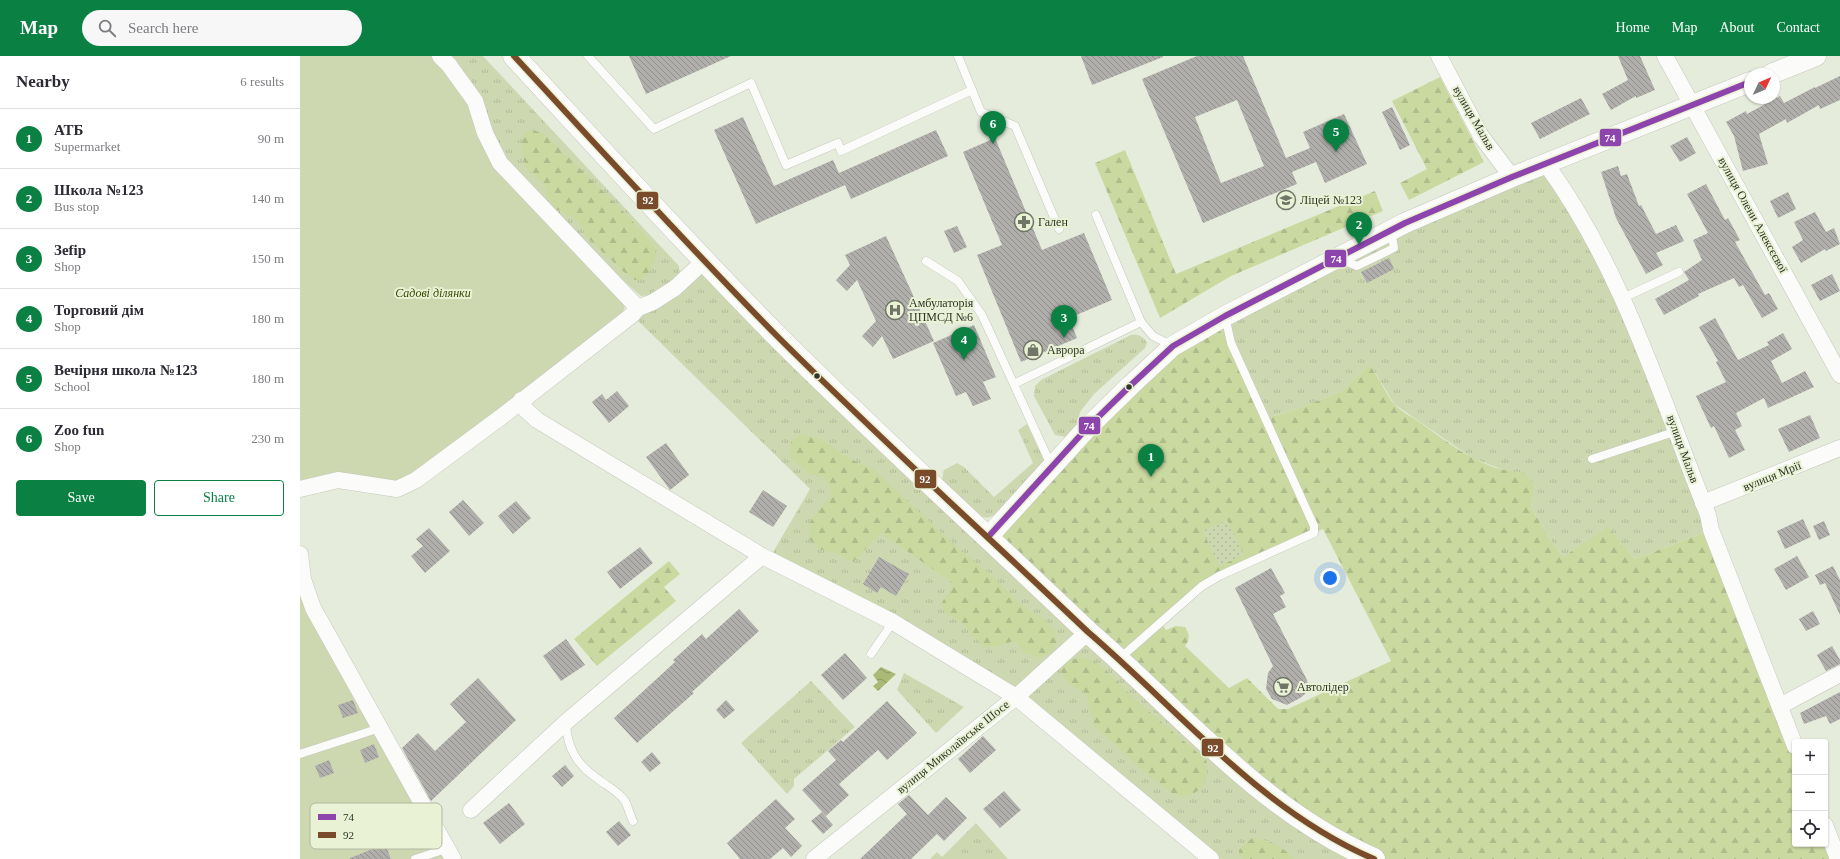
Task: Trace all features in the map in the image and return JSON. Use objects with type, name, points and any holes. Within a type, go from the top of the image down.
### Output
[{"type":"main road","points":[[514,56],[704,262],[840,398],[1088,632],[1120,659],[1234,768],[1262,791],[1315,828],[1357,852],[1374,859]]},
{"type":"street","points":[[440,56],[475,101],[485,133],[500,163],[638,308]]},
{"type":"street","name":"вулиця Мальв","points":[[1439,56],[1481,136],[1512,177]]},
{"type":"street","name":"вулиця Олени Алексєєвої","points":[[1666,56],[1840,375]]},
{"type":"street","points":[[1780,70],[1816,56]]},
{"type":"street","points":[[988,537],[1052,466],[1125,390],[1173,346],[1225,316],[1390,230],[1512,177],[1744,85]]},
{"type":"street","name":"вулиця Мальв","points":[[1546,164],[1567,194],[1594,238],[1623,298],[1677,431],[1711,530],[1792,739]]},
{"type":"street","points":[[300,489],[338,480],[396,489],[416,480],[632,315],[638,308],[653,302],[676,288],[704,262]]},
{"type":"street","points":[[520,400],[525,409],[537,420],[762,556],[893,622],[1016,697],[1211,859]]},
{"type":"street","name":"вулиця Мрії","points":[[1703,504],[1840,448]]},
{"type":"street","points":[[300,554],[303,579],[313,608],[421,803]]},
{"type":"street","points":[[471,810],[566,722],[762,556]]},
{"type":"street","name":"вулиця Миколаївське Шосе","points":[[814,859],[1016,697],[1088,632]]},
{"type":"street","points":[[1780,706],[1840,674]]},
{"type":"street","points":[[1828,833],[1838,859]]},
{"type":"street","points":[[442,841],[449,854]]},
{"type":"lane","points":[[588,56],[654,129],[751,83],[786,165],[838,143],[841,151],[972,90]]},
{"type":"lane","points":[[958,56],[981,112],[1015,126],[1059,229]]},
{"type":"lane","points":[[1096,215],[1141,322],[1153,336],[1173,346]]},
{"type":"lane","points":[[926,261],[958,282],[982,314],[1052,466]]},
{"type":"lane","points":[[1623,298],[1679,272]]},
{"type":"lane","points":[[1120,659],[1202,586],[1219,576],[1314,533],[1314,526],[1231,343],[1225,316]]},
{"type":"lane","points":[[1014,384],[1141,322]]},
{"type":"lane","points":[[1592,459],[1677,431]]},
{"type":"lane","points":[[871,654],[893,622]]},
{"type":"lane","points":[[566,722],[567,738],[573,755],[583,768],[612,788],[625,801],[633,821]]},
{"type":"lane","points":[[300,754],[380,728]]},
{"type":"lane","points":[[415,859],[449,854]]},
{"type":"green space","name":"Садові ділянки","points":[[300,56],[431,56],[442,68],[468,103],[479,138],[625,306],[622,315],[412,475],[396,483],[300,489]]},
{"type":"green space","points":[[449,56],[483,56],[679,266],[680,275],[653,295],[641,296],[615,274],[508,160],[494,133],[482,101]]},
{"type":"green space","points":[[1440,77],[1484,162],[1409,200],[1400,183],[1427,169],[1392,101]]},
{"type":"green space","points":[[531,130],[543,133],[557,146],[628,216],[655,247],[656,257],[651,270],[641,280],[635,280],[624,272],[587,237],[577,220],[553,207],[547,195],[545,185],[527,169],[522,154],[522,136]]},
{"type":"green space","points":[[1125,150],[1176,274],[1375,191],[1383,211],[1231,276],[1160,318],[1095,163]]},
{"type":"green space","points":[[1546,164],[1580,213],[1711,530],[1635,559],[1608,528],[1563,557],[1547,535],[1531,507],[1535,484],[1472,458],[1394,404],[1375,372],[1369,365],[1342,391],[1290,412],[1265,418],[1231,343],[1225,316]]},
{"type":"green space","points":[[704,261],[845,403],[1374,859],[1211,859],[1016,697],[769,559],[810,489],[632,315]]},
{"type":"green space","points":[[1225,316],[1231,343],[1265,418],[1290,412],[1342,391],[1369,365],[1393,403],[1454,447],[1480,462],[1508,471],[1523,472],[1535,484],[1531,507],[1547,535],[1563,557],[1608,527],[1635,559],[1711,530],[1792,739],[1792,847],[1828,847],[1838,859],[1374,859],[1315,828],[988,537],[1088,427]],"holes":[[[1323,529],[1391,661],[1288,709],[1278,709],[1247,678],[1229,688],[1185,646],[1189,637],[1185,627],[1176,626],[1166,630],[1161,623],[1219,576]]]},
{"type":"green space","points":[[1131,335],[1138,335],[1142,337],[1147,343],[1145,348],[1094,394],[1080,412],[1077,426],[1066,437],[1055,435],[1034,396],[1035,386],[1041,380]]},
{"type":"green space","points":[[1027,424],[1046,464],[1000,513],[987,518],[980,516],[942,480],[944,470],[957,463],[964,467],[994,497],[1033,463],[1018,430]]},
{"type":"green space","points":[[802,434],[823,440],[854,461],[873,469],[958,548],[991,575],[1023,606],[1046,621],[1054,630],[1057,642],[1052,651],[1039,658],[1025,653],[1016,642],[1013,641],[996,647],[985,647],[974,637],[962,622],[947,614],[941,604],[954,584],[881,533],[853,562],[838,554],[819,549],[809,539],[809,527],[811,520],[832,495],[829,485],[823,477],[810,474],[793,461],[790,451],[791,442]]},
{"type":"green space","points":[[1227,520],[1244,555],[1219,566],[1203,531]]},
{"type":"green space","points":[[300,554],[303,579],[423,803],[310,803],[310,849],[442,849],[442,838],[453,859],[300,859]]},
{"type":"green space","points":[[669,561],[680,574],[664,587],[676,601],[597,666],[574,639]]},
{"type":"green space","points":[[1083,657],[1099,664],[1139,703],[1206,760],[1207,775],[1201,788],[1189,795],[1182,796],[1173,794],[1146,773],[1094,725],[1086,693],[1073,685],[1063,676],[1060,666],[1067,661]]},
{"type":"green space","points":[[904,673],[964,707],[936,733],[897,690]]},
{"type":"green space","points":[[811,681],[855,727],[794,779],[794,786],[787,794],[741,743]]},
{"type":"green space","points":[[976,823],[1008,859],[930,859],[937,852],[942,857]]},
{"type":"green space","points":[[1252,838],[1265,840],[1276,844],[1294,859],[1243,859],[1239,856],[1239,850]]},
{"type":"water","points":[[881,667],[896,674],[878,691],[873,686],[878,682],[873,675]]},
{"type":"building","points":[[629,56],[731,56],[646,94]]},
{"type":"building","points":[[1081,56],[1163,56],[1163,57],[1092,85]]},
{"type":"building","points":[[1197,56],[1243,56],[1286,158],[1310,148],[1303,132],[1344,114],[1367,164],[1325,183],[1316,162],[1292,172],[1297,184],[1203,223],[1142,79]],"holes":[[[1237,100],[1264,166],[1221,183],[1195,117]]]},
{"type":"building","points":[[1618,56],[1640,56],[1655,90],[1636,98],[1636,96],[1611,110],[1602,94],[1628,80]]},
{"type":"building","points":[[1840,76],[1840,100],[1820,109],[1819,105],[1787,123],[1786,119],[1759,134],[1768,164],[1743,171],[1734,136],[1726,122],[1746,111],[1747,114],[1765,104],[1780,104],[1780,96],[1784,103]]},
{"type":"building","points":[[1581,98],[1590,114],[1540,139],[1531,123]]},
{"type":"building","points":[[1392,107],[1410,145],[1400,150],[1382,112]]},
{"type":"building","points":[[743,117],[774,186],[833,160],[839,173],[936,130],[948,156],[851,199],[845,185],[756,224],[714,130]]},
{"type":"building","points":[[1687,137],[1696,153],[1680,162],[1670,146]]},
{"type":"building","points":[[995,138],[1042,250],[1084,233],[1112,300],[1069,318],[1077,338],[1021,362],[977,255],[1002,245],[963,152]]},
{"type":"building","points":[[1618,166],[1621,176],[1627,174],[1639,206],[1641,205],[1656,234],[1676,225],[1684,241],[1656,253],[1663,265],[1646,274],[1616,218],[1601,172]]},
{"type":"building","points":[[1706,184],[1725,220],[1728,218],[1740,240],[1735,242],[1765,295],[1769,293],[1778,309],[1762,318],[1743,285],[1739,287],[1734,278],[1698,294],[1699,296],[1664,315],[1655,299],[1689,280],[1684,272],[1702,260],[1693,240],[1708,233],[1687,194]]},
{"type":"building","points":[[1788,192],[1796,209],[1778,218],[1770,201]]},
{"type":"building","points":[[1815,212],[1826,232],[1834,228],[1840,244],[1826,251],[1825,249],[1801,263],[1792,247],[1803,240],[1794,222]]},
{"type":"building","points":[[957,226],[967,247],[954,253],[944,231]]},
{"type":"building","name":"Амбулаторія ЦПМСД №6","points":[[886,236],[934,341],[893,359],[882,336],[873,347],[862,336],[876,321],[857,280],[847,291],[836,280],[850,265],[845,255]]},
{"type":"building","points":[[1389,258],[1394,269],[1367,283],[1361,272]]},
{"type":"building","points":[[1832,274],[1840,291],[1820,301],[1811,285]]},
{"type":"building","points":[[1715,318],[1738,360],[1769,345],[1767,342],[1783,333],[1792,349],[1771,361],[1782,383],[1805,371],[1814,387],[1768,408],[1764,398],[1736,413],[1742,426],[1735,430],[1745,450],[1729,458],[1714,426],[1711,428],[1696,396],[1726,382],[1716,362],[1718,361],[1699,327]]},
{"type":"building","points":[[974,325],[996,377],[983,382],[991,399],[973,406],[966,392],[956,396],[933,343]]},
{"type":"building","points":[[617,391],[629,406],[609,423],[592,402],[602,394],[606,400]]},
{"type":"building","points":[[1810,415],[1820,438],[1789,452],[1778,429]]},
{"type":"building","points":[[666,443],[689,475],[670,490],[646,457]]},
{"type":"building","points":[[763,490],[787,506],[773,527],[749,512]]},
{"type":"building","points":[[463,500],[484,523],[469,536],[449,512]]},
{"type":"building","points":[[516,501],[531,518],[513,534],[498,516]]},
{"type":"building","points":[[1803,519],[1811,537],[1785,549],[1777,531]]},
{"type":"building","points":[[1824,521],[1830,535],[1819,540],[1813,526]]},
{"type":"building","points":[[429,528],[450,551],[425,573],[411,556],[423,546],[416,539]]},
{"type":"building","points":[[640,547],[653,563],[620,589],[607,572]]},
{"type":"building","points":[[1797,556],[1809,577],[1786,590],[1774,569]]},
{"type":"building","points":[[879,557],[909,574],[896,596],[881,587],[877,593],[863,584]]},
{"type":"building","points":[[1833,566],[1840,580],[1840,615],[1825,583],[1820,585],[1815,575]]},
{"type":"building","points":[[1271,568],[1285,593],[1280,596],[1286,607],[1273,614],[1307,680],[1308,687],[1305,694],[1287,705],[1272,699],[1266,689],[1268,673],[1273,666],[1235,588]]},
{"type":"building","points":[[739,609],[759,631],[692,692],[694,693],[637,743],[614,718],[675,662],[673,660],[702,634],[706,639]]},
{"type":"building","points":[[1813,611],[1820,624],[1806,631],[1799,619]]},
{"type":"building","points":[[566,639],[585,665],[561,681],[543,656]]},
{"type":"building","points":[[1832,646],[1840,660],[1840,664],[1826,671],[1817,655]]},
{"type":"building","points":[[845,653],[867,678],[843,700],[821,675]]},
{"type":"building","points":[[478,678],[516,720],[431,801],[402,748],[418,733],[435,751],[466,722],[450,704]]},
{"type":"building","points":[[1840,692],[1840,719],[1830,724],[1826,716],[1804,724],[1800,713]]},
{"type":"building","points":[[353,700],[358,713],[343,718],[338,705]]},
{"type":"building","points":[[726,700],[735,710],[724,719],[716,710]]},
{"type":"building","points":[[887,701],[917,733],[887,760],[878,750],[839,784],[849,795],[826,816],[802,790],[836,760],[828,751],[841,740],[843,742]]},
{"type":"building","points":[[983,736],[996,750],[970,773],[958,759]]},
{"type":"building","points":[[374,744],[379,757],[365,763],[360,750]]},
{"type":"building","points":[[652,752],[661,763],[650,772],[641,762]]},
{"type":"building","points":[[329,760],[334,773],[320,778],[315,766]]},
{"type":"building","points":[[565,765],[574,776],[562,787],[552,776]]},
{"type":"building","points":[[1004,791],[1021,810],[1000,828],[983,809]]},
{"type":"building","points":[[909,795],[928,815],[946,797],[967,818],[944,841],[937,834],[911,859],[860,859],[907,814],[898,804]]},
{"type":"building","points":[[776,799],[795,819],[785,828],[802,846],[791,857],[783,848],[770,859],[740,859],[727,843]]},
{"type":"building","points":[[509,803],[525,824],[500,844],[483,823]]},
{"type":"building","points":[[822,812],[833,825],[823,834],[811,821]]},
{"type":"building","points":[[619,821],[631,835],[618,846],[606,832]]},
{"type":"building","points":[[372,849],[387,849],[391,859],[350,859]]},
{"type":"transit line","name":"92","points":[[514,56],[743,302],[892,448],[1088,632],[1223,757],[1258,786],[1294,814],[1333,838],[1374,859]]},
{"type":"transit line","name":"74","points":[[988,537],[1088,427],[1173,346],[1225,316],[1405,223],[1512,177],[1744,84]]},
{"type":"place","name":"Zoo fun","points":[[993,144]]},
{"type":"place","name":"Вечірня школа №123","points":[[1336,152]]},
{"type":"place","name":"Ліцей №123","points":[[1286,200]]},
{"type":"place","name":"Гален","points":[[1024,222]]},
{"type":"place","name":"Школа №123","points":[[1359,245]]},
{"type":"place","name":"Амбулаторія ЦПМСД №6","points":[[895,310]]},
{"type":"place","name":"Зеfір","points":[[1064,338]]},
{"type":"place","name":"Аврора","points":[[1033,350]]},
{"type":"place","name":"Торговий дім","points":[[964,360]]},
{"type":"place","name":"АТБ","points":[[1151,477]]},
{"type":"place","name":"Автолідер","points":[[1283,687]]}]
